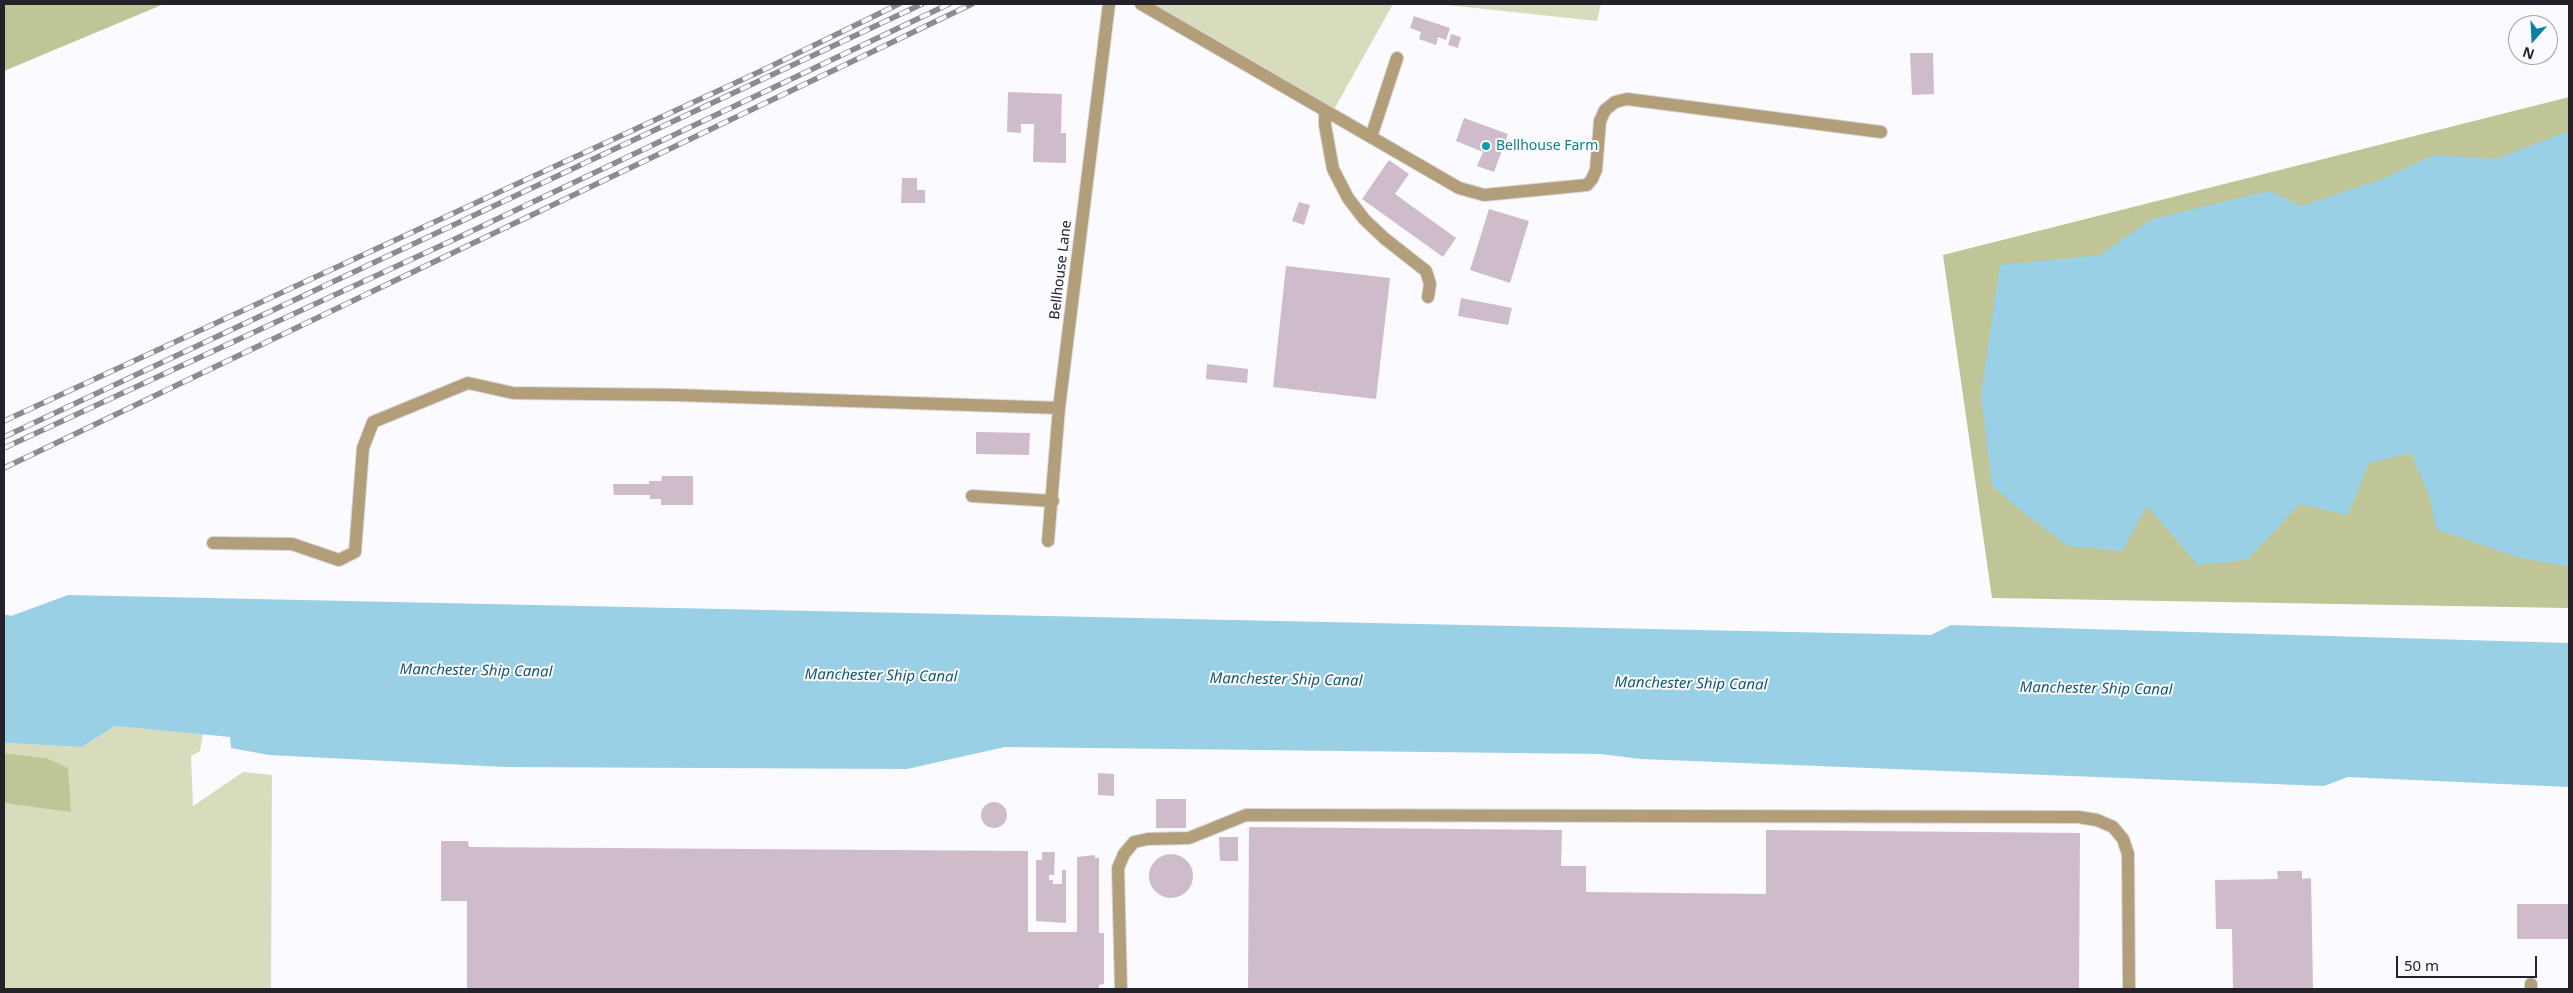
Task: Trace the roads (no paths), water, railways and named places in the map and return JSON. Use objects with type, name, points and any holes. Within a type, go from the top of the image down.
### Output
[{"type":"lane","name":"Bellhouse Lane","points":[[1048,541],[1053,501],[1059,408],[1108,4]]},
{"type":"lane","points":[[1141,4],[1458,188],[1484,195],[1587,185],[1596,170],[1600,121],[1605,110],[1615,102],[1627,99],[1881,132]]},
{"type":"lane","points":[[1371,137],[1397,58]]},
{"type":"lane","points":[[1325,111],[1325,126],[1333,169],[1348,198],[1364,219],[1384,238],[1426,271],[1430,284],[1428,297]]},
{"type":"lane","points":[[213,544],[292,544],[339,560],[354,552],[363,448],[374,422],[468,383],[513,392],[686,395],[1059,408]]},
{"type":"lane","points":[[972,496],[1053,501]]},
{"type":"lane","points":[[1121,989],[1118,868],[1124,854],[1134,842],[1148,839],[1189,838],[1246,815],[2078,817],[2097,820],[2113,827],[2123,838],[2128,854],[2130,989]]},
{"type":"water","points":[[2569,131],[2569,567],[2517,557],[2436,529],[2430,498],[2411,453],[2369,463],[2348,515],[2300,504],[2247,560],[2198,565],[2147,506],[2122,551],[2068,546],[2025,514],[1992,486],[1981,394],[2000,265],[2100,255],[2152,219],[2269,191],[2301,206],[2382,179],[2434,155],[2496,159]]},
{"type":"water","name":"Manchester Ship Canal","points":[[68,595],[1931,635],[1951,625],[2569,643],[2569,787],[2348,777],[2324,786],[1641,759],[1600,754],[1005,747],[907,769],[506,767],[269,755],[231,748],[230,737],[115,726],[82,747],[4,743],[4,614],[11,616]]},
{"type":"railway","points":[[4,421],[761,71],[899,4]]},
{"type":"railway","points":[[4,437],[922,4]]},
{"type":"railway","points":[[4,448],[451,241],[949,4]]},
{"type":"railway","points":[[4,468],[972,4]]},
{"type":"place","name":"Bellhouse Farm","points":[[1486,146]]}]
